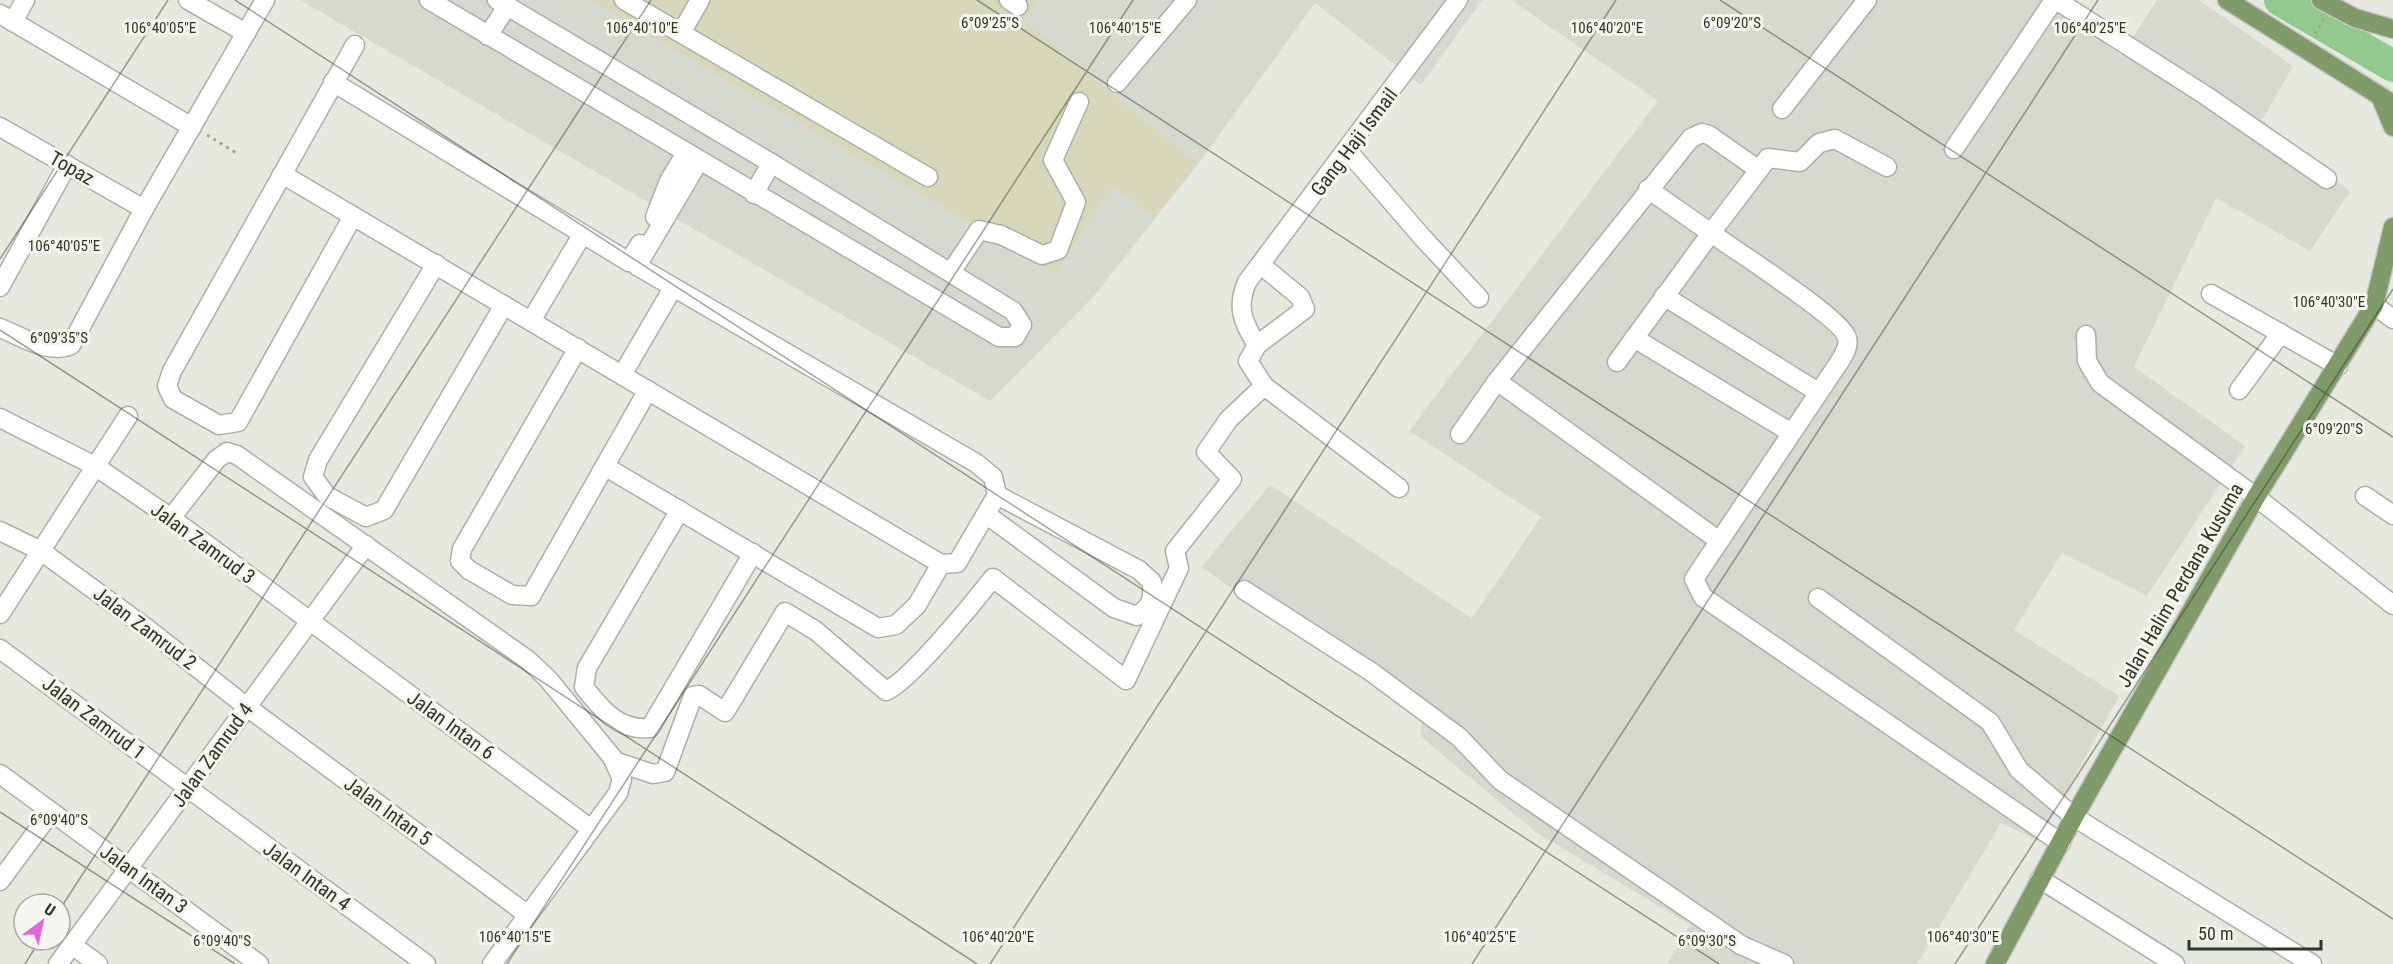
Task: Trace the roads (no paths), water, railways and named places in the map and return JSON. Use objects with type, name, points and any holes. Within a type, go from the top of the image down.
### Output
[{"type":"main road","points":[[2227,0],[2386,100],[2393,127]]},
{"type":"main road","points":[[2320,0],[2355,18],[2393,29]]},
{"type":"main road","name":"Jalan Halim Perdana Kusuma","points":[[1995,964],[2074,817],[2256,497],[2374,305],[2393,226]]},
{"type":"street","points":[[25,0],[7,18],[192,127]]},
{"type":"street","points":[[188,0],[246,33]]},
{"type":"street","points":[[0,328],[51,348],[62,349],[71,345],[144,209],[265,0]]},
{"type":"street","points":[[429,0],[488,36],[754,194],[999,337],[1015,338],[1022,325],[1013,311],[771,162],[502,3],[488,36]]},
{"type":"street","points":[[624,0],[928,177]]},
{"type":"street","points":[[681,33],[700,0]]},
{"type":"street","points":[[1117,83],[1187,0]]},
{"type":"street","name":"Gang Haji Ismail","points":[[1257,345],[1247,329],[1239,299],[1247,282],[1458,0]]},
{"type":"street","points":[[1782,109],[1867,0]]},
{"type":"street","points":[[1954,149],[2055,0],[2205,95],[2327,179]]},
{"type":"street","points":[[353,216],[238,422],[219,425],[173,399],[167,386],[172,371],[355,45]]},
{"type":"street","points":[[333,82],[629,262],[653,230]]},
{"type":"street","points":[[951,272],[978,230],[1001,235],[1042,255],[1058,250],[1076,202],[1053,160],[1079,102]]},
{"type":"street","name":"Topaz","points":[[2,131],[144,209]]},
{"type":"street","points":[[1460,434],[1497,381],[1691,138],[1702,132],[1758,170]]},
{"type":"street","points":[[1617,362],[1768,158],[1800,162],[1820,143],[1835,139],[1887,167]]},
{"type":"street","points":[[1347,150],[1422,237],[1479,298]]},
{"type":"street","points":[[282,174],[941,564],[957,563],[997,495],[993,477],[976,463],[637,266],[653,230],[693,157]]},
{"type":"street","points":[[754,194],[771,162]]},
{"type":"street","points":[[0,287],[67,165]]},
{"type":"street","points":[[1648,189],[1845,331],[1848,340],[1846,350],[1694,579],[1703,597],[2061,843]]},
{"type":"street","points":[[531,321],[582,235]]},
{"type":"street","points":[[436,264],[318,460],[314,477],[327,496],[366,517],[384,510],[504,305]]},
{"type":"street","points":[[1261,265],[1300,297],[1305,309],[1257,345],[1248,361],[1264,386],[1400,488]]},
{"type":"street","points":[[622,375],[673,288]]},
{"type":"street","points":[[2211,294],[2338,366]]},
{"type":"street","points":[[1664,296],[1818,392]]},
{"type":"street","points":[[2374,305],[2393,319]]},
{"type":"street","points":[[2239,390],[2281,333]]},
{"type":"street","points":[[2086,335],[2087,361],[2100,383],[2256,497],[2393,605]]},
{"type":"street","points":[[1634,338],[1790,432]]},
{"type":"street","points":[[578,348],[462,549],[460,561],[469,570],[512,595],[531,596],[648,390]]},
{"type":"street","points":[[1497,381],[1718,540]]},
{"type":"street","points":[[614,761],[653,774],[665,772],[693,696],[699,695],[725,712],[785,612],[816,631],[886,691],[895,688],[993,578],[1126,680],[1179,568],[1175,550],[1232,479],[1206,452],[1229,419],[1264,386]]},
{"type":"street","points":[[0,614],[128,416]]},
{"type":"street","name":"Jalan Zamrud 3","points":[[0,418],[95,466],[171,518],[310,621]]},
{"type":"street","points":[[171,518],[217,459],[227,452],[237,455],[528,660],[548,679],[614,761],[622,779],[618,793],[492,964]]},
{"type":"street","points":[[606,467],[878,628],[896,625],[917,605],[941,564]]},
{"type":"street","points":[[987,515],[1114,608],[1137,616],[1150,606],[1153,600],[1152,582],[1139,570],[997,495]]},
{"type":"street","points":[[2365,496],[2393,515]]},
{"type":"street","points":[[680,510],[587,668],[584,687],[603,710],[633,730],[650,728],[753,553]]},
{"type":"street","name":"Jalan Zamrud 2","points":[[0,531],[40,551],[149,630],[247,707]]},
{"type":"street","name":"Jalan Zamrud 4","points":[[72,945],[366,545]]},
{"type":"street","points":[[1244,590],[1370,670],[1460,737],[1500,780],[1741,945],[1784,964]]},
{"type":"street","points":[[1818,598],[1990,722],[2019,770],[2074,817],[2312,964]]},
{"type":"street","name":"Jalan Intan 6","points":[[310,621],[591,829]]},
{"type":"street","name":"Jalan Zamrud 1","points":[[0,649],[188,788]]},
{"type":"street","name":"Jalan Intan 5","points":[[247,707],[528,915]]},
{"type":"street","name":"Jalan Intan 3","points":[[0,774],[259,964]]},
{"type":"street","name":"Jalan Intan 4","points":[[188,788],[426,964]]},
{"type":"street","points":[[0,881],[51,812]]},
{"type":"street","points":[[2040,879],[2175,964]]},
{"type":"street","points":[[72,945],[98,964]]},
{"type":"waterway","points":[[2280,0],[2393,66]]}]
